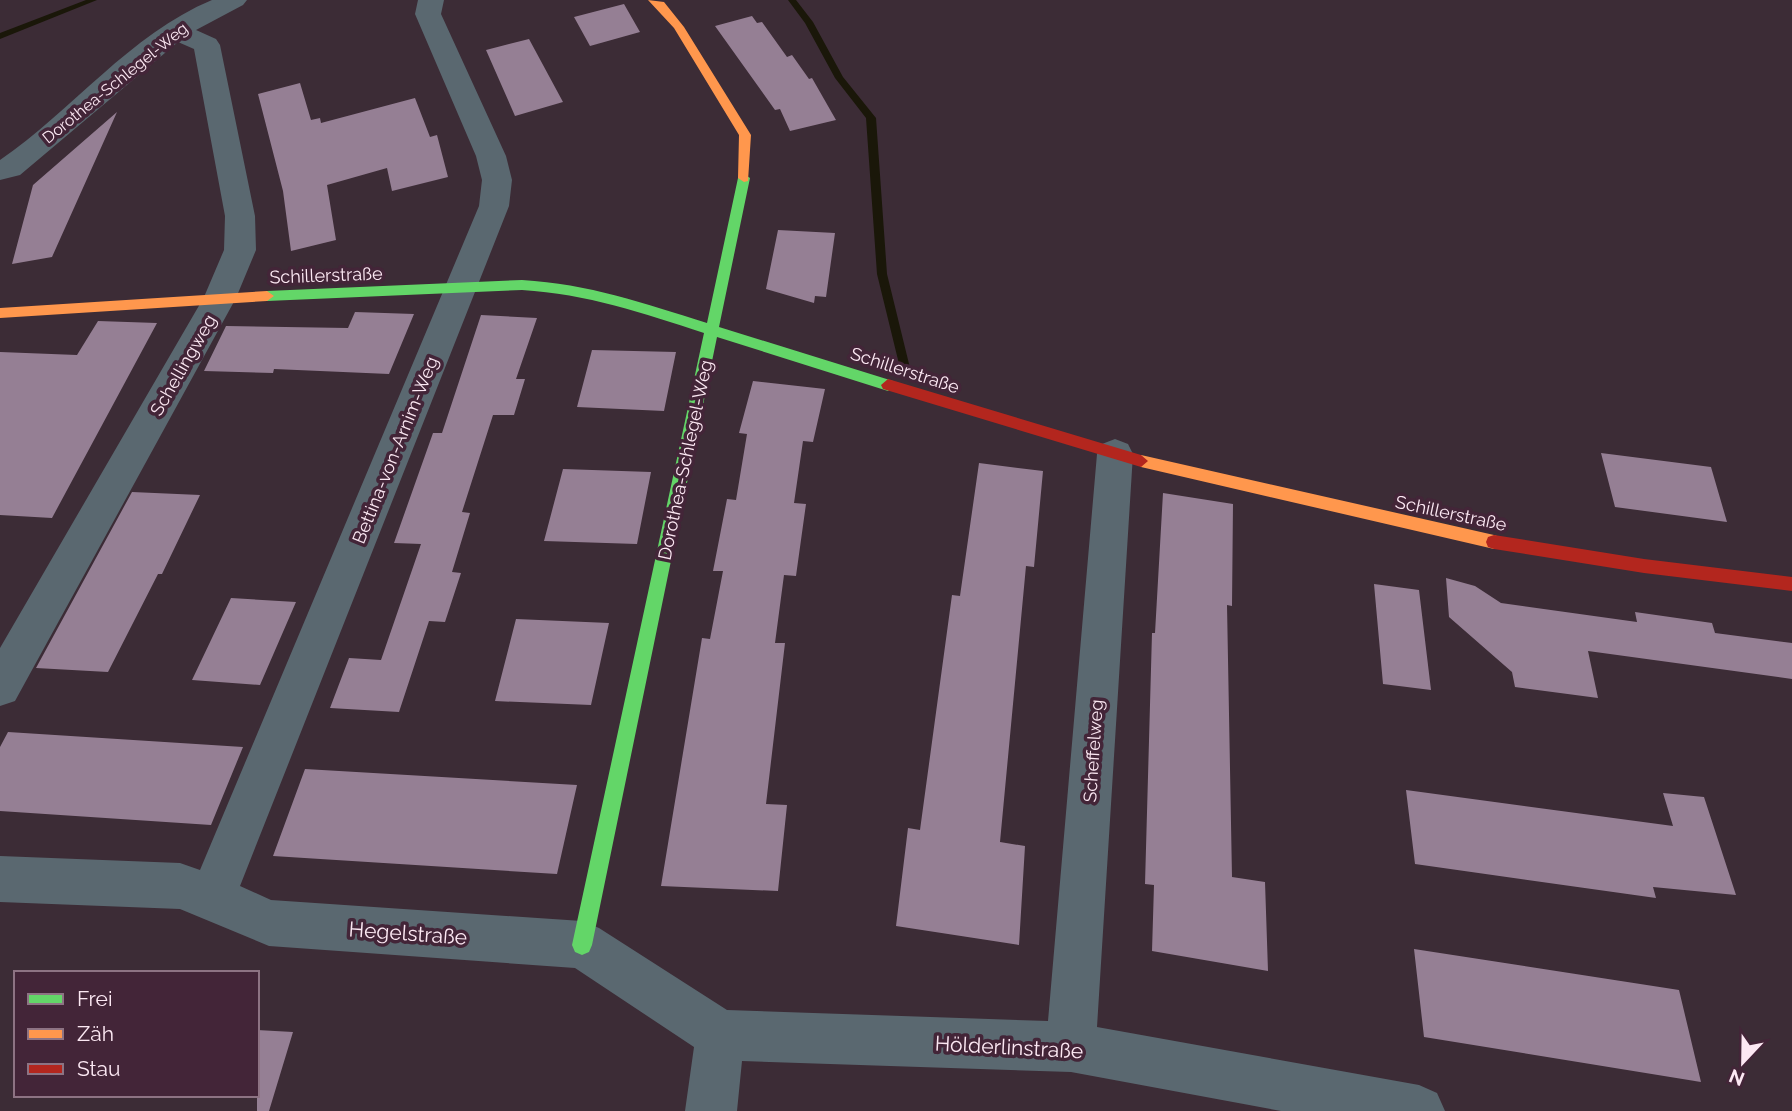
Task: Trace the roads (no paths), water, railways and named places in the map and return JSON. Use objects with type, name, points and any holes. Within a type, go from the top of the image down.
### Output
[{"type":"street","name":"Dorothea-Schlegel-Weg","points":[[3,174],[146,54],[203,14],[234,0]]},
{"type":"street","name":"Bettina-von-Arnim-Weg","points":[[212,897],[494,206],[497,180],[491,156],[428,14],[431,0]]},
{"type":"street","name":"Dorothea-Schlegel-Weg","points":[[582,945],[744,186],[745,135],[679,27],[660,4],[653,0]]},
{"type":"street","name":"Schellingweg","points":[[0,687],[220,298],[240,250],[240,216],[207,45],[177,31]]},
{"type":"street","name":"Schillerstraße","points":[[0,313],[220,298],[522,285],[557,287],[597,294],[712,328],[944,403],[1115,454],[1474,539],[1644,566],[1792,584]]},
{"type":"street","name":"Scheffelweg","points":[[1071,1047],[1115,454]]},
{"type":"street","name":"Hegelstraße","points":[[0,878],[180,886],[212,897],[269,923],[582,945],[720,1035]]},
{"type":"street","name":"Hölderlinstraße","points":[[720,1035],[1071,1047],[1419,1111]]},
{"type":"street","points":[[711,1111],[720,1035]]},
{"type":"waterway","points":[[0,36],[93,0]]},
{"type":"waterway","points":[[792,0],[809,22],[839,78],[871,118],[882,274],[905,368]]}]
